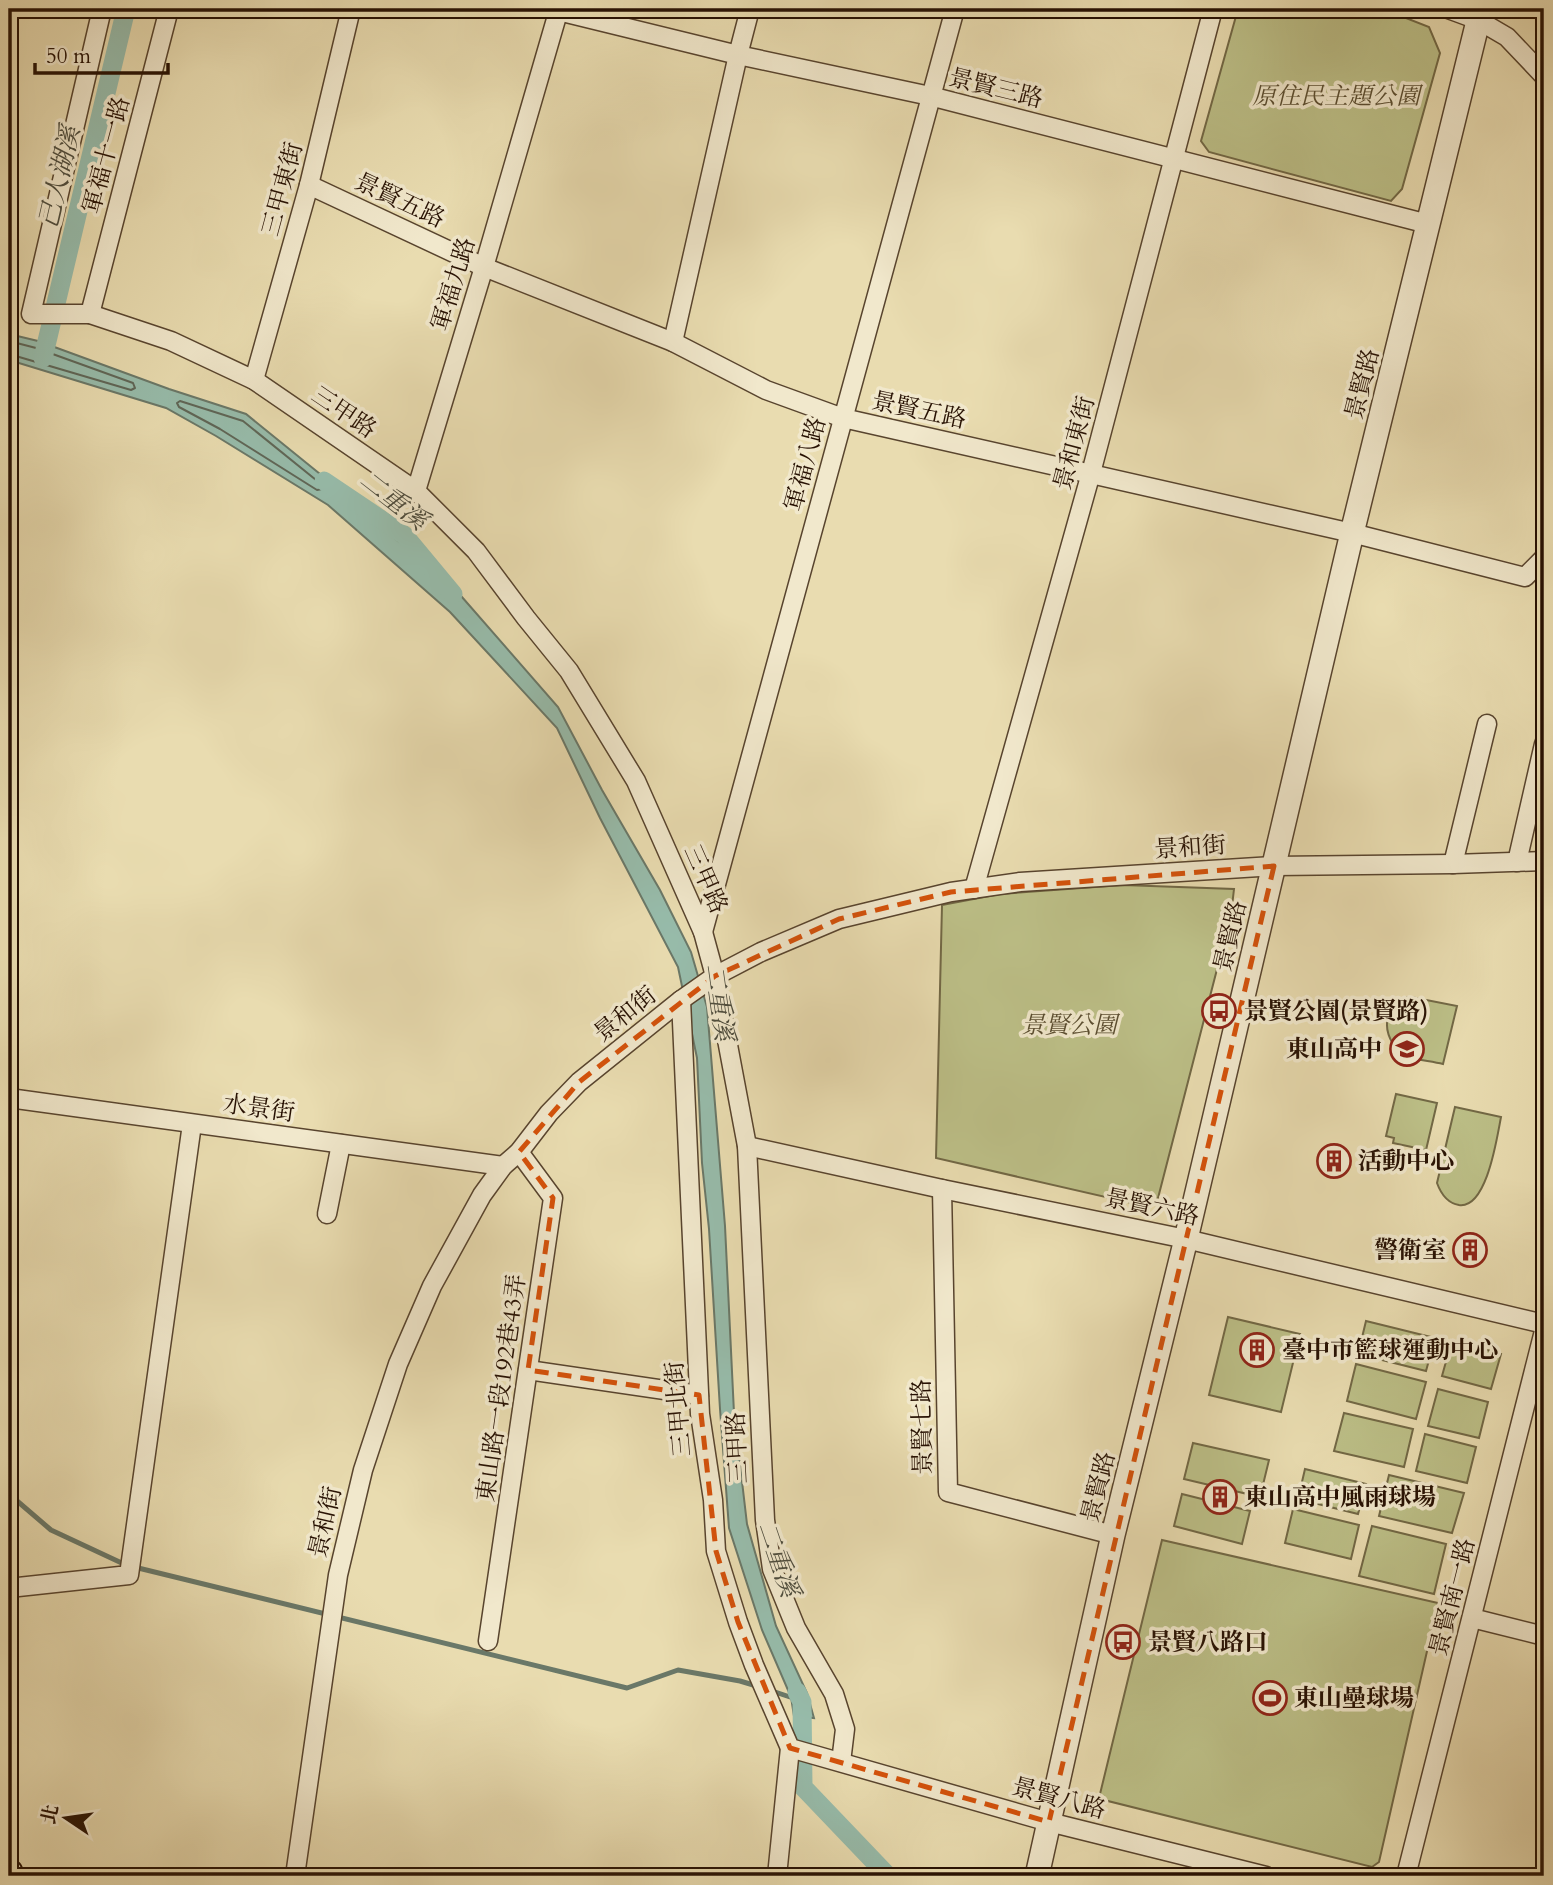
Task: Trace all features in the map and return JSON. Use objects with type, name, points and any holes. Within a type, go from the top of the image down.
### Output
[{"type":"street","name":"三甲路","points":[[102,9],[31,314],[90,314],[171,341],[254,380],[416,491],[476,551],[569,671],[636,782],[704,932],[715,976],[747,1146],[765,1520],[772,1569],[796,1628],[834,1694],[845,1729],[841,1762]]},
{"type":"street","name":"軍福十一路","points":[[90,314],[169,9]]},
{"type":"street","name":"三甲東街","points":[[254,380],[309,185],[351,9]]},
{"type":"street","points":[[673,342],[750,9]]},
{"type":"street","name":"軍福八路","points":[[704,932],[955,9]]},
{"type":"street","name":"景和東街","points":[[974,889],[1091,473],[1213,9]]},
{"type":"street","points":[[1448,9],[1480,14],[1507,37],[1544,76]]},
{"type":"street","name":"景賢三路","points":[[556,10],[738,55],[930,96],[1428,224]]},
{"type":"street","name":"軍福九路","points":[[416,491],[484,267],[556,10]]},
{"type":"street","name":"景賢路","points":[[1037,1876],[1113,1535],[1186,1239],[1352,533],[1480,14]]},
{"type":"street","name":"景賢五路","points":[[309,185],[484,267],[673,342],[766,390],[843,418],[1352,533],[1525,577],[1544,558]]},
{"type":"street","points":[[1453,864],[1486,724]]},
{"type":"street","points":[[1517,862],[1544,744]]},
{"type":"street","name":"景和街","points":[[295,1876],[338,1575],[363,1470],[398,1364],[432,1286],[482,1195],[503,1166],[519,1152],[549,1113],[579,1082],[681,1000],[715,976],[761,952],[839,919],[951,892],[1020,882],[1274,866],[1544,861]]},
{"type":"street","name":"三甲北街","points":[[681,1000],[699,1395],[713,1500],[716,1551],[754,1665],[790,1748]]},
{"type":"street","name":"水景街","points":[[9,1098],[503,1166]]},
{"type":"street","points":[[9,1588],[129,1575],[192,1124]]},
{"type":"street","points":[[327,1214],[341,1144]]},
{"type":"street","name":"景賢六路","points":[[747,1146],[1186,1239],[1544,1324]]},
{"type":"street","name":"東山路一段192巷43弄","points":[[488,1641],[553,1198],[519,1152]]},
{"type":"street","name":"景賢七路","points":[[942,1189],[947,1493],[1113,1535]]},
{"type":"street","name":"景賢南一路","points":[[1406,1876],[1544,1331]]},
{"type":"street","points":[[528,1370],[699,1395]]},
{"type":"street","points":[[1472,1618],[1544,1636]]},
{"type":"street","points":[[777,1876],[790,1748],[841,1762]]},
{"type":"street","name":"景賢八路","points":[[841,1762],[1049,1822],[1266,1876]]},
{"type":"highlighted area","points":[[1274,866],[1049,1822],[790,1748],[738,1622],[716,1551],[699,1395],[528,1370],[553,1198],[519,1152],[579,1082],[715,976],[839,919],[951,892]]},
{"type":"green space","name":"原住民主題公園","points":[[1238,9],[1383,9],[1429,27],[1440,53],[1402,189],[1391,201],[1209,152],[1201,141]]},
{"type":"green space","name":"景賢公園","points":[[1123,885],[1234,889],[1231,915],[1158,1198],[1149,1207],[936,1158],[942,905],[1000,894]]},
{"type":"green space","points":[[1406,997],[1457,1006],[1443,1064],[1405,1056],[1393,1044],[1388,1030],[1388,1018],[1394,1006]]},
{"type":"green space","points":[[1396,1094],[1437,1103],[1426,1150],[1393,1143],[1394,1138],[1386,1136]]},
{"type":"green space","points":[[1455,1107],[1501,1117],[1484,1184],[1469,1203],[1459,1205],[1445,1197],[1437,1183]]},
{"type":"green space","points":[[1228,1317],[1300,1334],[1281,1412],[1209,1395]]},
{"type":"green space","points":[[1366,1321],[1435,1338],[1426,1371],[1358,1354]]},
{"type":"green space","points":[[1452,1340],[1501,1354],[1491,1389],[1442,1376]]},
{"type":"green space","points":[[1356,1364],[1426,1382],[1416,1419],[1347,1401]]},
{"type":"green space","points":[[1438,1389],[1488,1402],[1479,1438],[1428,1426]]},
{"type":"green space","points":[[1344,1413],[1413,1429],[1404,1467],[1334,1451]]},
{"type":"green space","points":[[1425,1434],[1476,1447],[1467,1483],[1416,1471]]},
{"type":"green space","points":[[1193,1443],[1269,1460],[1260,1497],[1184,1479]]},
{"type":"green space","points":[[1305,1469],[1366,1484],[1358,1514],[1298,1499]]},
{"type":"green space","points":[[1389,1475],[1464,1493],[1452,1533],[1379,1516]]},
{"type":"green space","points":[[1182,1494],[1250,1511],[1242,1544],[1174,1526]]},
{"type":"green space","points":[[1293,1509],[1359,1525],[1351,1559],[1285,1543]]},
{"type":"green space","points":[[1372,1526],[1446,1544],[1434,1594],[1359,1576]]},
{"type":"green space","name":"東山壘球場","points":[[1162,1540],[1438,1603],[1379,1862],[1372,1867],[1104,1800],[1100,1794]]},
{"type":"water","name":"二重溪","points":[[9,334],[38,341],[246,414],[341,491],[462,597],[558,707],[660,890],[691,952],[707,1007],[725,1226],[734,1413],[747,1524],[776,1626],[807,1693],[814,1718],[794,1716],[791,1697],[762,1630],[729,1528],[709,1229],[702,1163],[697,1058],[678,967],[600,818],[557,728],[450,612],[328,505],[166,408],[9,360]]},
{"type":"waterway","name":"己人湖溪","points":[[43,358],[126,9]]},
{"type":"waterway","name":"二重溪","points":[[324,481],[404,535],[453,594]]},
{"type":"waterway","points":[[9,1494],[51,1530],[126,1565],[627,1688],[678,1670],[760,1687]]},
{"type":"waterway","points":[[769,1690],[796,1699]]},
{"type":"waterway","name":"二重溪","points":[[797,1692],[802,1702],[803,1787],[888,1876]]},
{"type":"place","name":"景賢公園(景賢路)","points":[[1219,1011]]},
{"type":"place","name":"東山高中","points":[[1407,1049]]},
{"type":"place","name":"活動中心","points":[[1334,1161]]},
{"type":"place","name":"警衛室","points":[[1470,1250]]},
{"type":"place","name":"臺中市籃球運動中心","points":[[1257,1350]]},
{"type":"place","name":"東山高中風雨球場","points":[[1220,1497]]},
{"type":"place","name":"景賢八路口","points":[[1123,1642]]},
{"type":"place","name":"東山壘球場","points":[[1270,1698]]}]
